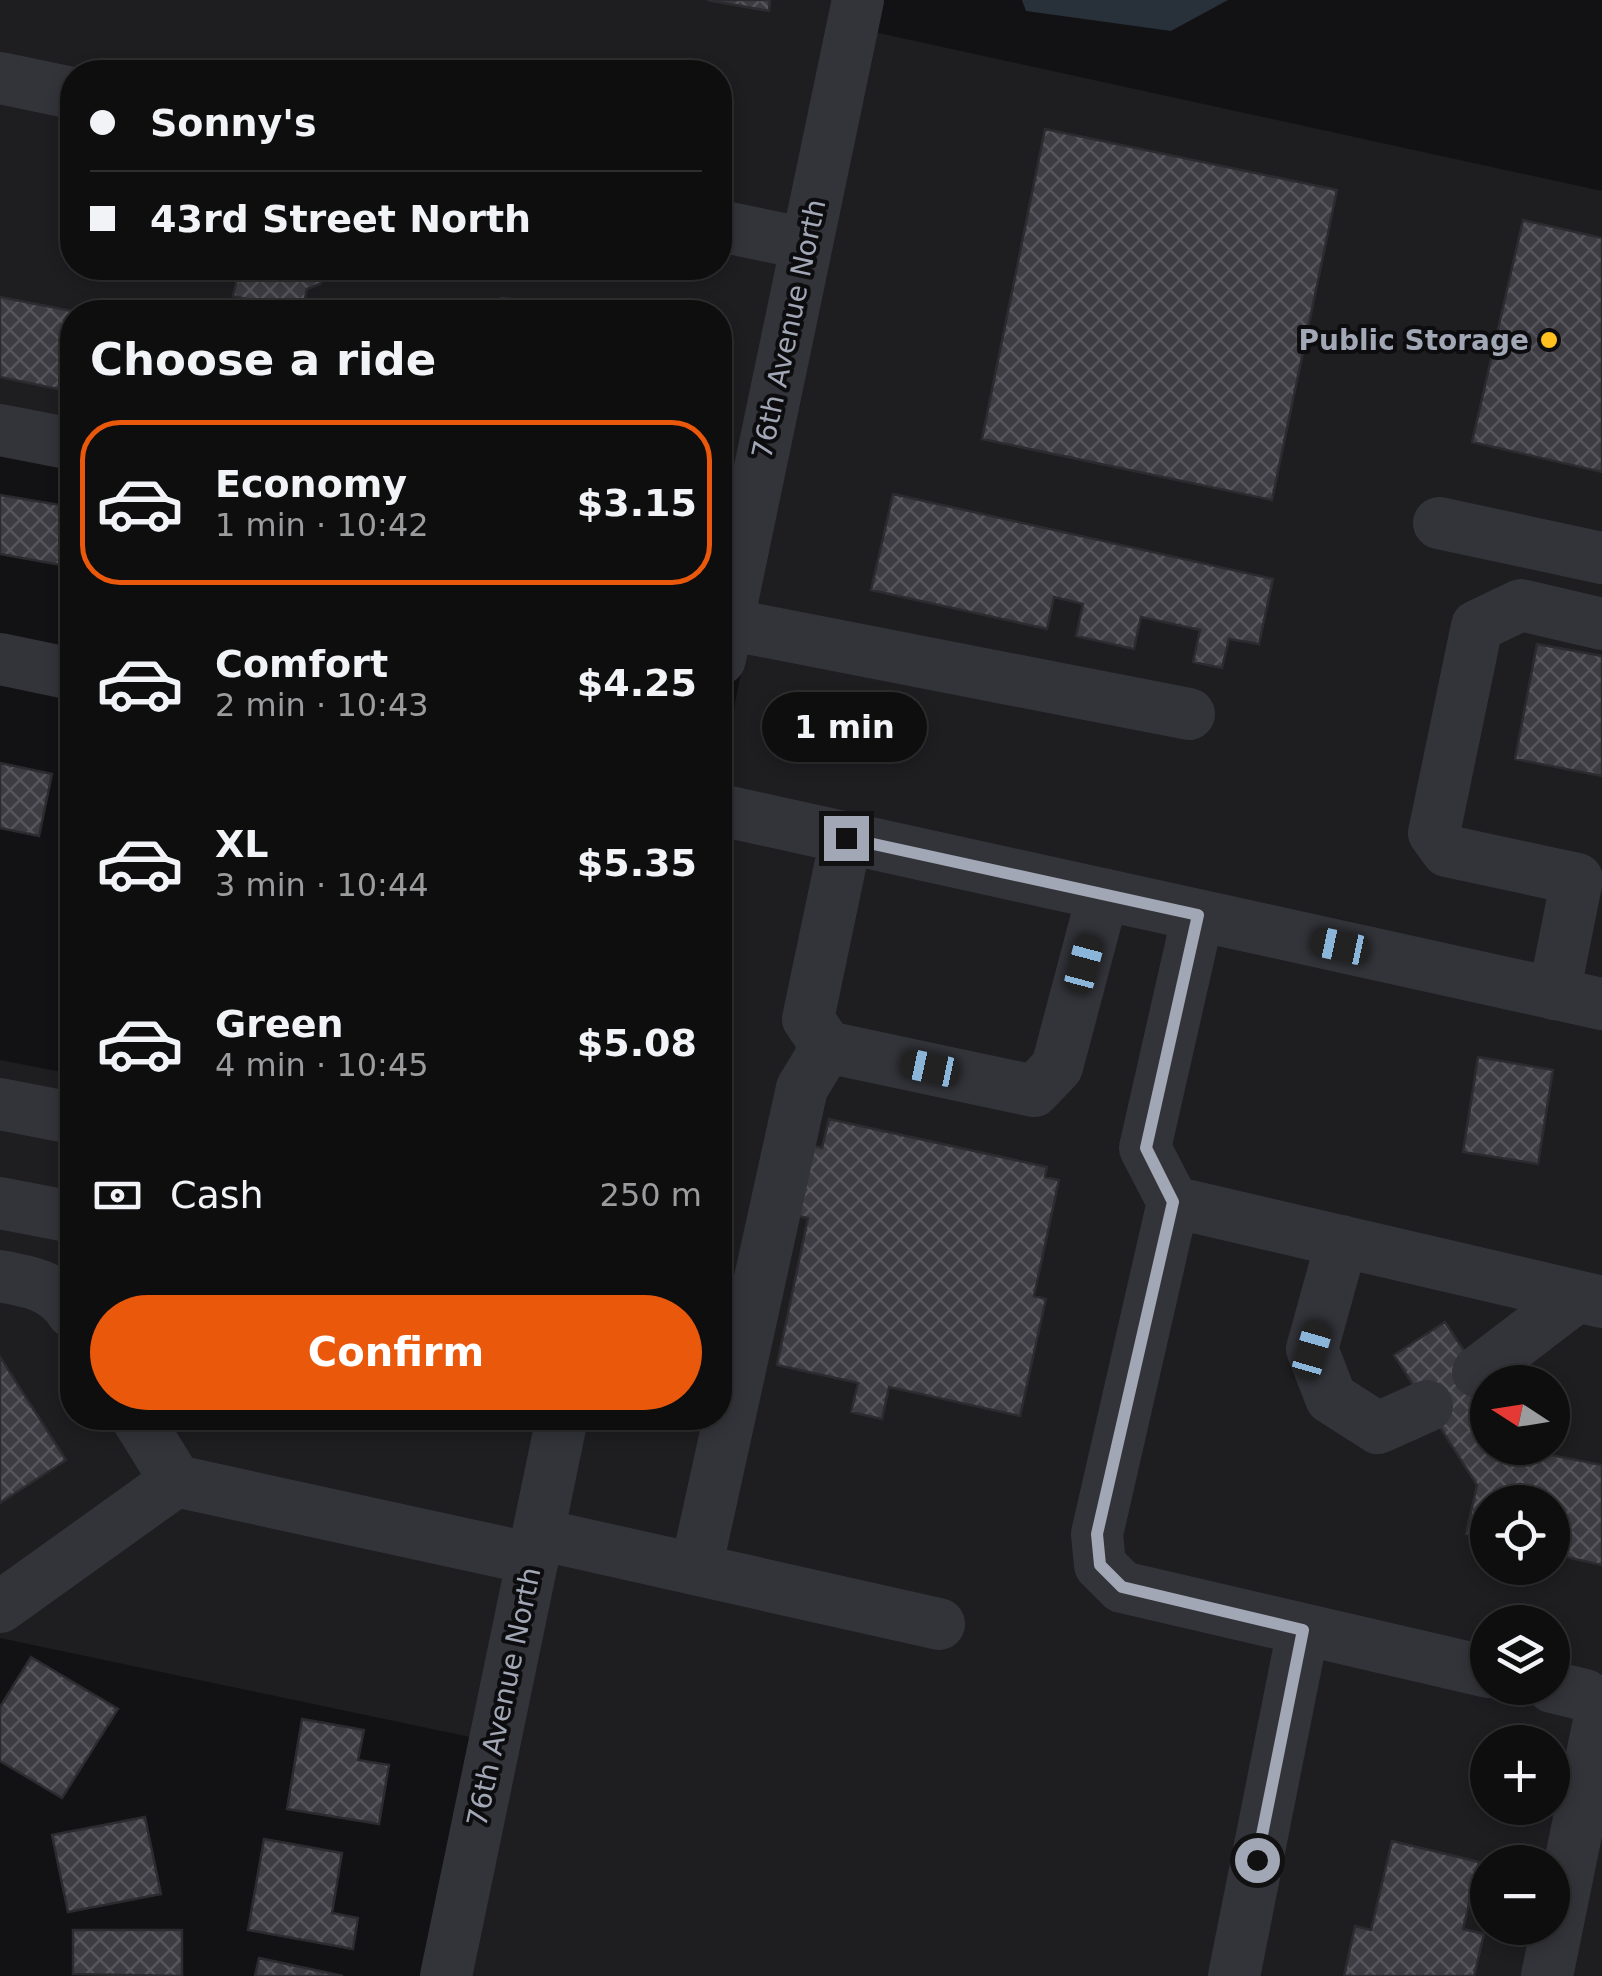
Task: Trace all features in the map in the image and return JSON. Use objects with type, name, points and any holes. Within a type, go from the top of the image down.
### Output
[{"type":"street","name":"76th Avenue North","points":[[732,550],[740,460],[807,244],[858,0]]},
{"type":"street","points":[[0,78],[60,90]]},
{"type":"street","points":[[732,228],[807,244]]},
{"type":"street","points":[[0,430],[60,442]]},
{"type":"street","points":[[1439,523],[1602,558]]},
{"type":"street","points":[[732,813],[1578,999],[1590,881],[1447,851],[1434,833],[1477,626],[1520,606],[1602,624]]},
{"type":"street","points":[[732,642],[1189,714]]},
{"type":"street","points":[[0,659],[60,672]]},
{"type":"street","points":[[846,838],[808,1018],[827,1046],[1034,1090],[1058,1067],[1102,894]]},
{"type":"street","points":[[1198,915],[1146,1148],[1173,1202],[1097,1534],[1100,1565],[1122,1587],[1470,1668]]},
{"type":"street","points":[[732,1406],[802,1088],[827,1046]]},
{"type":"street","points":[[0,1104],[60,1116]]},
{"type":"street","points":[[1173,1202],[1589,1300]]},
{"type":"street","points":[[0,1203],[60,1215]]},
{"type":"street","points":[[1342,1242],[1312,1350],[1331,1398],[1378,1428],[1426,1406]]},
{"type":"street","points":[[0,1276],[32,1282],[60,1296]]},
{"type":"street","points":[[1489,1365],[1589,1300]]},
{"type":"street","points":[[144,1430],[176,1481]]},
{"type":"street","name":"76th Avenue North","points":[[446,1976],[559,1430]]},
{"type":"street","points":[[696,1570],[727,1430]]},
{"type":"street","points":[[0,1607],[176,1481],[535,1546],[696,1570],[939,1624]]},
{"type":"street","points":[[1234,1976],[1303,1630]]},
{"type":"street","points":[[1546,1976],[1588,1839],[1599,1721],[1598,1706],[1585,1695],[1570,1692]]},
{"type":"shaded area","points":[[0,0],[833,0],[732,485],[732,300],[60,300],[60,466],[0,454]]},
{"type":"shaded area","points":[[1022,0],[1228,0],[1171,31],[1026,11]]},
{"type":"shaded area","points":[[874,32],[1602,191],[1602,982],[732,792],[732,717]]},
{"type":"shaded area","points":[[732,835],[1602,1025],[1602,1976],[470,1976],[584,1430],[732,1430]]},
{"type":"shaded area","points":[[0,1060],[60,1072],[60,1430],[535,1430],[470,1737],[0,1638]]},
{"type":"building","points":[[707,0],[770,0],[769,11]]},
{"type":"building","points":[[1045,129],[1337,190],[1272,500],[982,439]]},
{"type":"building","name":"Public Storage","points":[[1523,220],[1602,238],[1602,472],[1472,442]]},
{"type":"building","points":[[237,280],[323,280],[307,289],[304,300],[233,296]]},
{"type":"building","points":[[0,297],[60,309],[60,390],[0,377]]},
{"type":"building","points":[[893,494],[1273,579],[1259,644],[1229,639],[1222,668],[1193,662],[1200,630],[1141,617],[1134,649],[1076,636],[1083,604],[1054,597],[1047,629],[871,590]]},
{"type":"building","points":[[0,495],[60,505],[60,565],[0,554]]},
{"type":"building","points":[[1537,644],[1602,656],[1602,776],[1515,759]]},
{"type":"building","points":[[0,763],[52,774],[39,836],[0,828]]},
{"type":"building","points":[[1478,1057],[1553,1070],[1538,1164],[1463,1152]]},
{"type":"building","points":[[829,1119],[1047,1167],[1045,1177],[1059,1180],[1034,1296],[1046,1299],[1020,1416],[889,1387],[882,1419],[851,1412],[858,1383],[777,1365],[808,1218],[793,1215],[809,1145],[822,1148]]},
{"type":"building","points":[[1445,1322],[1473,1365],[1470,1365],[1470,1465],[1570,1465],[1570,1459],[1602,1465],[1602,1565],[1570,1558],[1570,1485],[1477,1485],[1394,1355]]},
{"type":"building","points":[[0,1357],[66,1460],[0,1503]]},
{"type":"building","points":[[31,1657],[118,1709],[62,1798],[0,1761],[0,1707]]},
{"type":"building","points":[[302,1719],[364,1730],[358,1760],[389,1765],[379,1824],[287,1809]]},
{"type":"building","points":[[145,1817],[161,1894],[68,1912],[52,1835]]},
{"type":"building","points":[[264,1839],[342,1853],[332,1913],[358,1918],[353,1949],[248,1930]]},
{"type":"building","points":[[1392,1841],[1470,1860],[1470,1900],[1463,1929],[1470,1931],[1470,1945],[1481,1945],[1474,1976],[1344,1976],[1355,1926],[1371,1930]]},
{"type":"building","points":[[73,1930],[182,1930],[182,1976],[73,1974]]},
{"type":"building","points":[[259,1958],[343,1976],[255,1976]]},
{"type":"place","name":"Public Storage","points":[[1549,340]]},
{"type":"route","points":[[846,838],[1198,915],[1146,1148],[1173,1202],[1097,1534],[1100,1565],[1122,1587],[1303,1630],[1257,1860]]}]
